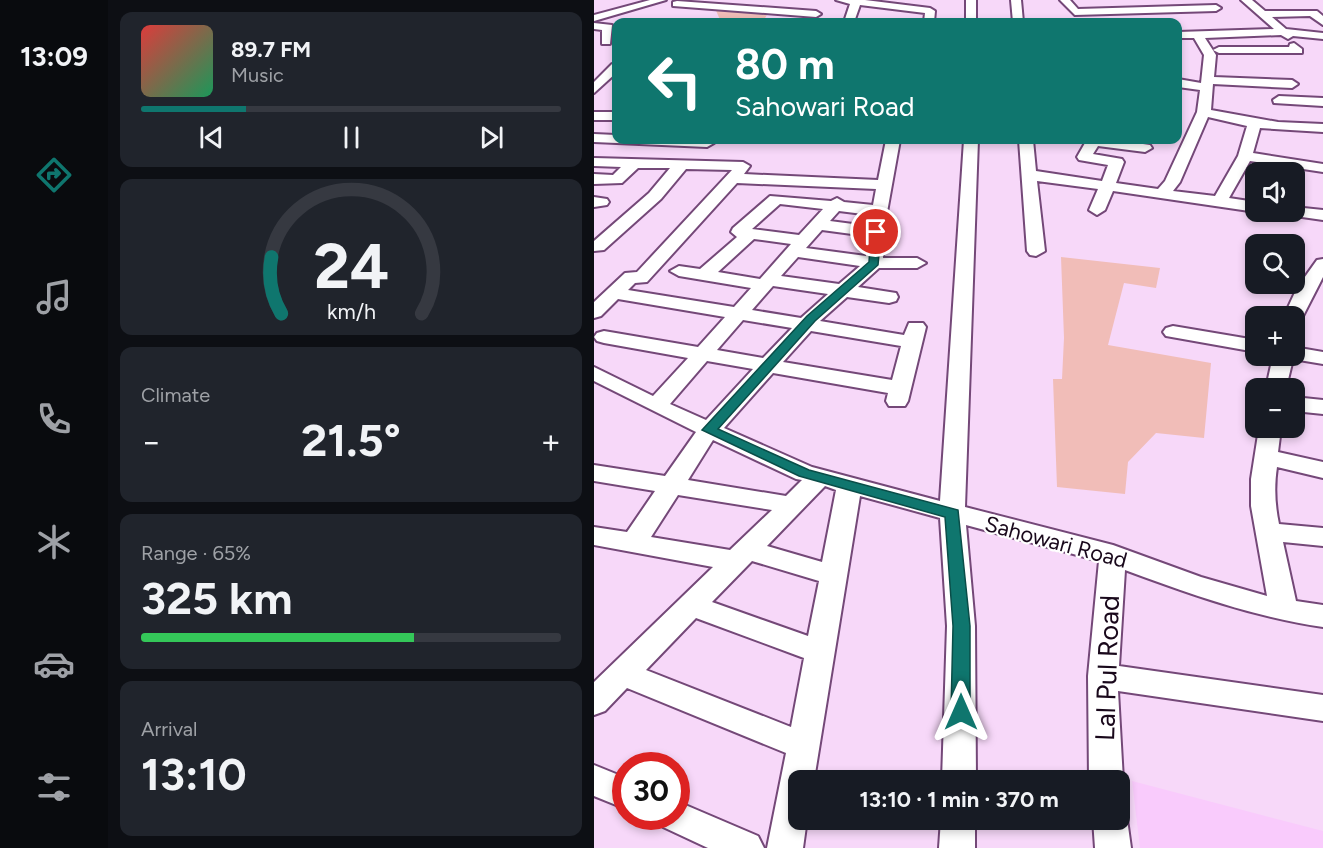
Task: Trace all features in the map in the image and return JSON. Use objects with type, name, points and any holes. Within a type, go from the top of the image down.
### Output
[{"type":"street","points":[[594,18],[629,14],[661,0]]},
{"type":"street","points":[[812,18],[835,0]]},
{"type":"street","points":[[841,0],[888,10],[916,4],[930,11],[929,18]]},
{"type":"street","points":[[971,0],[971,18]]},
{"type":"street","points":[[1016,0],[1018,18]]},
{"type":"street","points":[[1065,0],[1075,12],[1216,8],[1206,0]]},
{"type":"street","points":[[1140,0],[1150,11]]},
{"type":"street","points":[[1248,1],[1312,2]]},
{"type":"street","points":[[1182,36],[1202,43],[1298,51],[1285,32],[1248,1]]},
{"type":"street","points":[[673,2],[744,4],[816,14]]},
{"type":"street","points":[[673,2],[690,14]]},
{"type":"street","points":[[850,18],[856,2]]},
{"type":"street","points":[[765,18],[770,9]]},
{"type":"street","points":[[1262,14],[1312,13],[1323,22]]},
{"type":"street","points":[[1182,26],[1272,23]]},
{"type":"street","points":[[594,26],[608,27],[606,40],[594,33]]},
{"type":"street","points":[[1182,44],[1285,32],[1323,36]]},
{"type":"street","points":[[1163,193],[1172,182],[1204,112],[1210,55],[1202,43]]},
{"type":"street","points":[[1294,46],[1323,48]]},
{"type":"street","points":[[594,50],[612,50]]},
{"type":"street","points":[[1268,83],[1275,65]]},
{"type":"street","points":[[594,89],[612,66]]},
{"type":"street","points":[[1182,92],[1242,77],[1268,83],[1292,84]]},
{"type":"street","points":[[1182,84],[1206,88]]},
{"type":"street","points":[[1323,102],[1279,105],[1323,113]]},
{"type":"street","points":[[1204,112],[1255,123],[1309,142],[1323,168]]},
{"type":"street","points":[[594,116],[612,116]]},
{"type":"street","points":[[594,121],[612,122]]},
{"type":"street","points":[[1219,203],[1245,156],[1255,123]]},
{"type":"street","points":[[1182,132],[1194,134]]},
{"type":"street","points":[[594,138],[612,139]]},
{"type":"street","points":[[1245,156],[1309,142]]},
{"type":"street","points":[[594,312],[631,277],[641,278],[735,178],[743,166],[675,156],[635,144]]},
{"type":"street","points":[[594,246],[598,246],[655,196],[675,156],[705,144]]},
{"type":"street","points":[[633,543],[709,430],[806,325],[874,263],[879,212],[892,144]]},
{"type":"street","points":[[960,770],[961,626],[952,514],[971,144]]},
{"type":"street","points":[[1026,144],[1036,251]]},
{"type":"street","points":[[1091,144],[1083,157],[1118,162],[1097,210]]},
{"type":"street","points":[[1123,144],[1145,147]]},
{"type":"street","points":[[594,162],[634,163],[675,156],[741,156]]},
{"type":"street","points":[[594,179],[617,180],[634,163]]},
{"type":"street","points":[[1029,176],[1245,206]]},
{"type":"street","points":[[735,178],[885,184]]},
{"type":"street","points":[[879,212],[776,199],[739,232],[874,263],[917,263]]},
{"type":"street","points":[[656,406],[836,205]]},
{"type":"street","points":[[1305,213],[1323,215]]},
{"type":"street","points":[[818,224],[876,232]]},
{"type":"street","points":[[704,275],[750,234]]},
{"type":"street","points":[[1298,306],[1306,288],[1323,264]]},
{"type":"street","points":[[679,271],[890,297]]},
{"type":"street","points":[[604,337],[770,365],[898,396],[914,335],[806,325],[614,293]]},
{"type":"street","points":[[1173,332],[1245,344]]},
{"type":"street","points":[[1305,355],[1323,358]]},
{"type":"street","name":"Sahowari Road","points":[[596,378],[819,478],[1113,555],[1194,585],[1284,610],[1323,616]]},
{"type":"street","points":[[1305,405],[1323,407]]},
{"type":"street","points":[[1269,438],[1263,506],[1284,610]]},
{"type":"street","points":[[1266,457],[1323,470]]},
{"type":"street","points":[[594,472],[792,505]]},
{"type":"street","points":[[606,686],[692,606],[819,478]]},
{"type":"street","points":[[785,848],[849,486]]},
{"type":"street","points":[[1268,532],[1323,537]]},
{"type":"street","points":[[594,536],[633,543],[742,555],[833,575]]},
{"type":"street","name":"Lal Pul Road","points":[[1105,770],[1101,735],[1103,676],[1113,555]]},
{"type":"street","points":[[692,606],[820,652]]},
{"type":"street","points":[[1103,676],[1323,708]]},
{"type":"street","points":[[606,686],[803,746]]},
{"type":"street","points":[[594,780],[612,788]]},
{"type":"street","points":[[690,823],[746,848]]},
{"type":"street","points":[[957,848],[958,830]]},
{"type":"street","points":[[1111,830],[1113,848]]},
{"type":"shaded area","points":[[714,6],[770,9],[765,18],[719,18]]},
{"type":"shaded area","points":[[1061,257],[1160,268],[1156,288],[1124,283],[1108,345],[1211,363],[1204,438],[1156,433],[1128,462],[1125,494],[1057,487],[1053,379],[1062,379],[1064,338]]},
{"type":"shaded area","points":[[1132,781],[1323,831],[1323,848],[1140,848]]},
{"type":"route","points":[[876,232],[874,263],[867,272],[835,296],[811,319],[709,430],[804,473],[952,514],[961,626],[961,712]]}]
